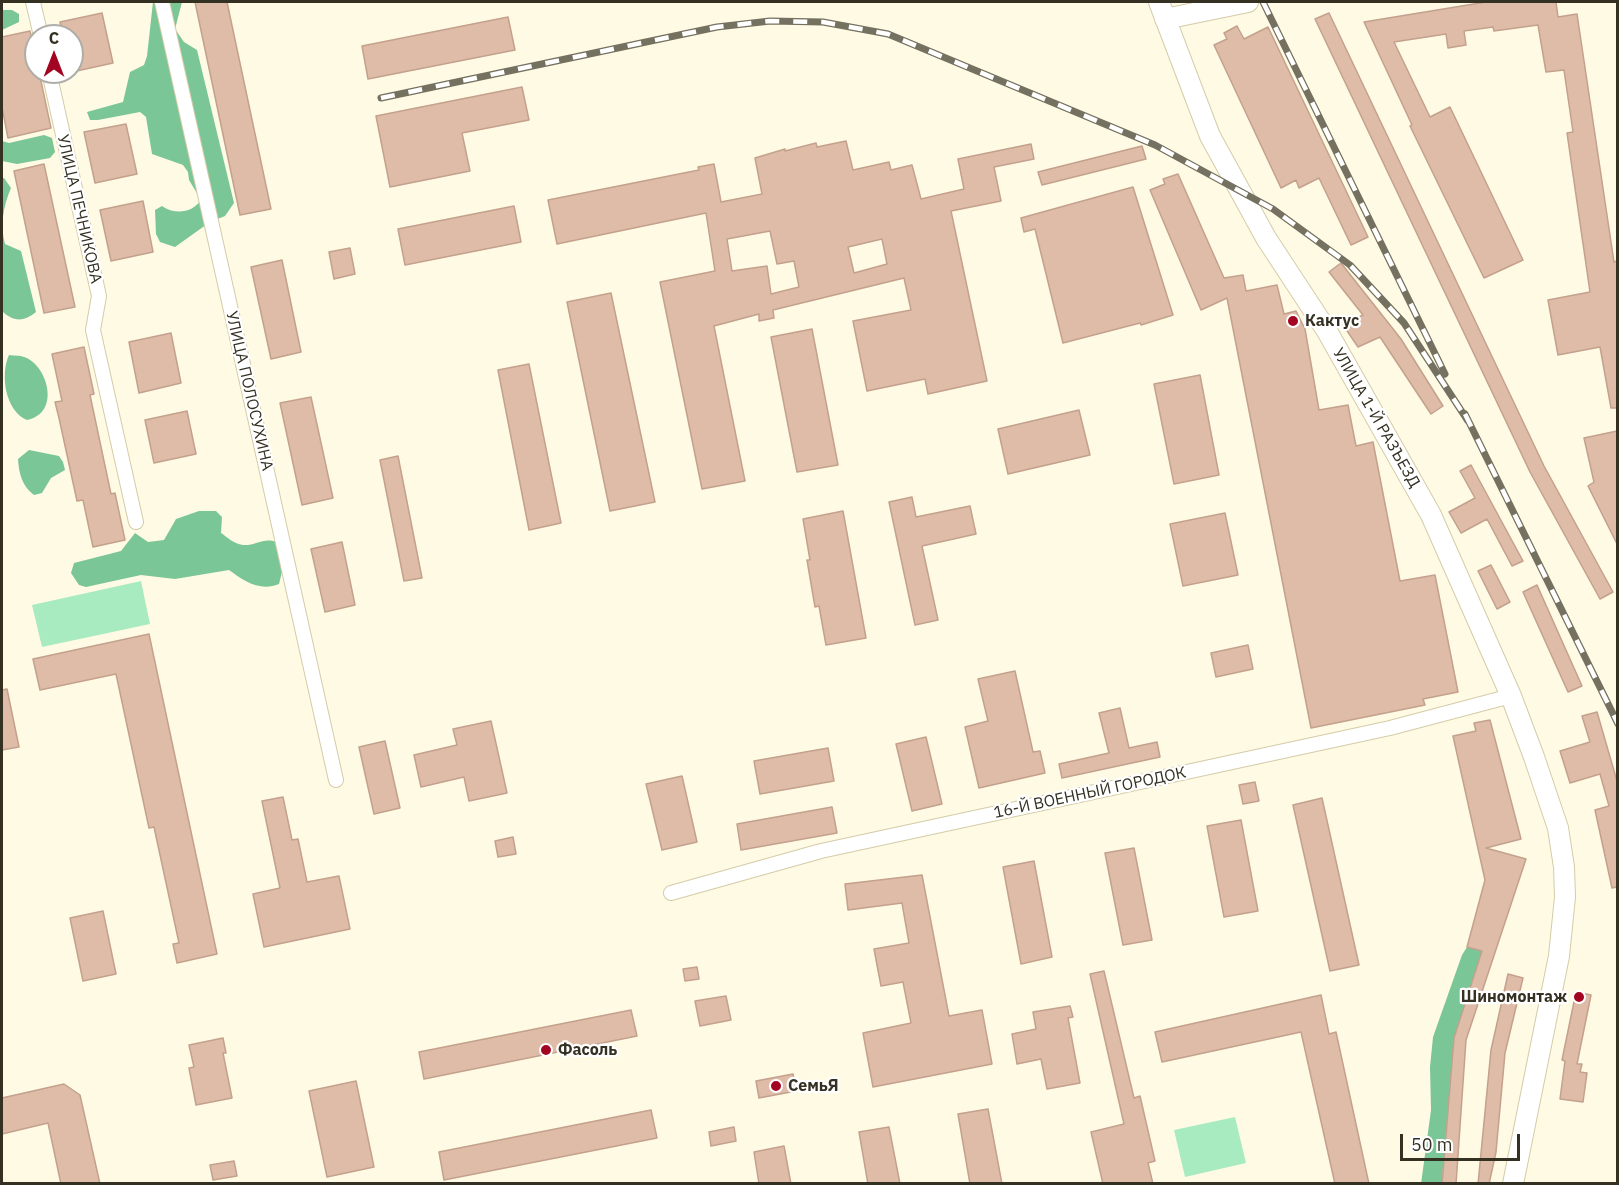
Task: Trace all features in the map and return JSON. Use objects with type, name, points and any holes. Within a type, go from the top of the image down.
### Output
[{"type":"main road","points":[[1162,10],[1248,2]]},
{"type":"main road","name":"УЛИЦА 1-Й РАЗЪЕЗД","points":[[1162,10],[1210,136],[1266,238],[1327,332],[1436,525],[1511,696],[1558,828],[1564,867],[1565,897],[1559,956],[1513,1184]]},
{"type":"street","points":[[33,2],[38,24]]},
{"type":"street","name":"УЛИЦА ПОЛОСУХИНА","points":[[162,2],[336,780]]},
{"type":"street","name":"УЛИЦА ПЕЧНИКОВА","points":[[52,84],[99,296],[93,330],[136,522]]},
{"type":"street","name":"16-Й ВОЕННЫЙ ГОРОДОК","points":[[671,893],[821,851],[1390,728],[1511,696]]},
{"type":"green space","points":[[153,2],[182,2],[175,29],[184,42],[197,50],[234,203],[225,216],[210,222],[175,247],[160,242],[156,234],[155,210],[162,206],[172,211],[188,210],[201,200],[189,180],[188,172],[183,165],[152,154],[146,117],[140,112],[90,120],[87,112],[123,102],[130,72],[144,65],[147,56]]},
{"type":"green space","points":[[2,10],[12,10],[19,14],[19,22],[2,30]]},
{"type":"green space","points":[[44,135],[52,138],[55,152],[50,158],[17,164],[2,161],[2,141],[9,143]]},
{"type":"green space","points":[[2,178],[11,188],[3,216],[5,244],[21,251],[36,312],[23,319],[14,319],[2,311]]},
{"type":"green space","points":[[9,355],[22,356],[32,361],[44,378],[47,399],[45,408],[38,416],[27,420],[14,409],[9,400],[5,372]]},
{"type":"green space","points":[[29,450],[59,456],[65,470],[51,478],[42,493],[34,495],[24,484],[18,464],[18,459]]},
{"type":"green space","points":[[199,511],[216,511],[222,517],[221,533],[237,543],[247,545],[267,540],[276,542],[283,568],[279,584],[259,586],[229,570],[175,579],[141,575],[86,587],[79,585],[71,573],[74,563],[121,551],[135,533],[148,542],[164,540],[176,519]]},
{"type":"green space","points":[[141,581],[150,624],[42,647],[32,605]]},
{"type":"green space","points":[[1467,947],[1482,951],[1454,1038],[1442,1183],[1421,1184],[1431,1110],[1430,1067],[1433,1037],[1462,955]]},
{"type":"green space","points":[[1235,1117],[1246,1163],[1185,1177],[1174,1130]]},
{"type":"building","points":[[195,2],[227,2],[271,209],[240,215]]},
{"type":"building","points":[[1486,2],[1556,2],[1558,17],[1577,14],[1614,262],[1617,261],[1617,408],[1611,408],[1600,347],[1558,355],[1548,300],[1590,292],[1567,133],[1573,132],[1564,70],[1546,72],[1538,25],[1494,31],[1493,27],[1464,31],[1466,45],[1448,48],[1446,34],[1394,42],[1430,117],[1450,107],[1523,260],[1484,278],[1410,126],[1412,125],[1364,22]]},
{"type":"building","points":[[102,13],[113,63],[84,69],[84,24],[60,24],[60,22]]},
{"type":"building","points":[[1329,13],[1544,466],[1613,592],[1600,599],[1530,472],[1315,19]]},
{"type":"building","points":[[508,17],[515,50],[368,79],[362,46]]},
{"type":"building","points":[[1237,26],[1244,39],[1268,27],[1368,237],[1351,245],[1319,178],[1299,188],[1296,180],[1281,188],[1214,45],[1227,39],[1224,33]]},
{"type":"building","points":[[24,32],[24,84],[42,84],[51,128],[8,138],[2,107],[2,37]]},
{"type":"building","points":[[522,87],[529,120],[462,133],[470,171],[390,187],[376,116]]},
{"type":"building","points":[[126,124],[137,174],[95,183],[84,132]]},
{"type":"building","points":[[846,141],[853,170],[889,162],[891,170],[912,165],[921,199],[964,189],[958,159],[1031,144],[1034,159],[994,167],[1001,201],[951,211],[987,381],[928,394],[925,379],[867,391],[853,321],[911,310],[904,278],[773,310],[774,318],[759,321],[759,314],[714,326],[745,481],[702,489],[660,282],[715,271],[706,213],[557,244],[548,200],[699,170],[698,167],[714,164],[721,202],[762,194],[755,158],[816,143],[817,147]],"holes":[[[770,231],[777,264],[794,261],[799,287],[771,294],[767,266],[732,271],[727,239]],[[882,239],[887,264],[854,273],[848,247]]]},
{"type":"building","points":[[1142,146],[1146,159],[1042,185],[1038,172]]},
{"type":"building","points":[[44,164],[75,307],[44,313],[14,171]]},
{"type":"building","points":[[1178,174],[1224,278],[1243,275],[1246,291],[1277,285],[1284,314],[1296,311],[1305,329],[1319,410],[1348,405],[1356,446],[1373,442],[1400,581],[1435,575],[1458,692],[1423,699],[1425,705],[1311,728],[1227,298],[1201,310],[1150,190],[1165,184],[1163,179]]},
{"type":"building","points":[[1133,187],[1173,315],[1063,343],[1035,229],[1024,232],[1021,218]]},
{"type":"building","points":[[143,201],[153,252],[111,261],[100,210]]},
{"type":"building","points":[[514,206],[521,242],[405,265],[398,229]]},
{"type":"building","points":[[350,248],[355,274],[334,279],[329,252]]},
{"type":"building","points":[[282,260],[301,352],[271,359],[251,267]]},
{"type":"building","points":[[1341,263],[1401,339],[1443,406],[1431,414],[1380,337],[1358,347],[1343,325],[1363,315],[1329,272]]},
{"type":"building","points":[[611,293],[655,502],[610,511],[567,302]]},
{"type":"building","points":[[812,329],[838,465],[797,472],[771,337]]},
{"type":"building","points":[[171,333],[181,383],[139,393],[129,342]]},
{"type":"building","points":[[84,347],[94,394],[90,395],[111,494],[115,493],[125,540],[93,547],[83,500],[77,501],[55,402],[62,401],[52,354]]},
{"type":"building","points":[[529,364],[561,523],[529,530],[498,370]]},
{"type":"building","points":[[1200,375],[1219,475],[1174,484],[1154,384]]},
{"type":"building","points":[[311,397],[333,498],[302,505],[280,403]]},
{"type":"building","points":[[1079,410],[1090,455],[1008,474],[998,429]]},
{"type":"building","points":[[187,411],[196,454],[154,463],[145,420]]},
{"type":"building","points":[[1617,431],[1617,544],[1588,486],[1594,482],[1584,438]]},
{"type":"building","points":[[398,456],[422,578],[404,581],[380,460]]},
{"type":"building","points":[[1471,465],[1523,561],[1512,566],[1487,519],[1461,533],[1449,512],[1475,498],[1460,471]]},
{"type":"building","points":[[912,497],[916,517],[970,506],[976,534],[922,546],[938,620],[915,625],[889,502]]},
{"type":"building","points":[[843,511],[866,638],[826,645],[819,606],[815,607],[803,519]]},
{"type":"building","points":[[1225,513],[1238,575],[1183,586],[1170,524]]},
{"type":"building","points":[[342,542],[355,605],[325,612],[311,549]]},
{"type":"building","points":[[1491,565],[1510,602],[1497,609],[1478,571]]},
{"type":"building","points":[[1537,585],[1582,686],[1568,692],[1523,592]]},
{"type":"building","points":[[149,634],[217,954],[177,963],[173,944],[179,943],[154,827],[149,828],[116,674],[40,690],[33,659]]},
{"type":"building","points":[[1248,645],[1253,669],[1216,677],[1211,653]]},
{"type":"building","points":[[1015,671],[1033,752],[1040,751],[1045,773],[979,788],[965,727],[988,721],[978,679]]},
{"type":"building","points":[[7,689],[19,747],[2,750],[2,690]]},
{"type":"building","points":[[1120,708],[1129,748],[1157,742],[1160,757],[1062,778],[1059,764],[1109,753],[1099,713]]},
{"type":"building","points":[[1597,712],[1617,781],[1617,887],[1612,888],[1595,810],[1609,806],[1600,774],[1570,783],[1560,751],[1590,742],[1582,716]]},
{"type":"building","points":[[1490,720],[1521,839],[1486,848],[1526,859],[1466,1040],[1456,1184],[1442,1184],[1454,1038],[1482,951],[1467,947],[1485,880],[1453,736],[1476,731],[1474,723]]},
{"type":"building","points":[[491,721],[507,793],[469,801],[464,777],[421,787],[414,755],[457,745],[453,729]]},
{"type":"building","points":[[926,737],[942,804],[912,811],[896,744]]},
{"type":"building","points":[[385,741],[400,808],[374,814],[359,747]]},
{"type":"building","points":[[828,748],[834,781],[760,794],[754,761]]},
{"type":"building","points":[[682,776],[697,842],[662,850],[646,784]]},
{"type":"building","points":[[1255,782],[1259,801],[1243,804],[1239,785]]},
{"type":"building","points":[[283,797],[292,840],[298,839],[307,882],[339,876],[350,929],[264,947],[253,894],[280,888],[262,801]]},
{"type":"building","points":[[1322,798],[1359,965],[1330,971],[1293,805]]},
{"type":"building","points":[[832,807],[837,833],[741,850],[737,824]]},
{"type":"building","points":[[1241,820],[1258,911],[1224,917],[1207,826]]},
{"type":"building","points":[[513,837],[516,854],[498,857],[495,841]]},
{"type":"building","points":[[1134,848],[1152,940],[1123,945],[1105,853]]},
{"type":"building","points":[[1034,861],[1052,957],[1021,964],[1003,867]]},
{"type":"building","points":[[922,875],[949,1016],[982,1010],[992,1064],[873,1087],[863,1033],[911,1023],[903,982],[881,986],[874,949],[909,943],[902,903],[848,910],[845,884]]},
{"type":"building","points":[[103,911],[116,974],[83,981],[70,918]]},
{"type":"building","points":[[697,967],[699,979],[685,981],[683,969]]},
{"type":"building","points":[[1104,971],[1134,1098],[1140,1096],[1155,1161],[1148,1163],[1153,1184],[1103,1184],[1091,1132],[1124,1124],[1090,974]]},
{"type":"building","points":[[1508,974],[1523,978],[1505,1053],[1496,1152],[1489,1184],[1478,1184],[1491,1050]]},
{"type":"building","points":[[1576,992],[1591,995],[1577,1064],[1582,1064],[1580,1072],[1587,1073],[1583,1102],[1560,1099],[1565,1061],[1562,1060]]},
{"type":"building","points":[[1321,995],[1329,1034],[1336,1032],[1369,1184],[1335,1184],[1301,1032],[1162,1062],[1155,1032]]},
{"type":"building","points":[[726,996],[731,1020],[700,1026],[695,1001]]},
{"type":"building","points":[[1070,1006],[1073,1017],[1068,1018],[1080,1083],[1047,1089],[1041,1059],[1017,1064],[1012,1034],[1036,1029],[1033,1012]]},
{"type":"building","points":[[631,1010],[637,1036],[424,1079],[419,1052]]},
{"type":"building","points":[[223,1038],[226,1053],[223,1053],[232,1098],[196,1105],[189,1068],[194,1067],[189,1045]]},
{"type":"building","name":"СемьЯ","points":[[793,1074],[796,1091],[759,1098],[756,1081]]},
{"type":"building","points":[[356,1081],[374,1167],[327,1177],[309,1091]]},
{"type":"building","points":[[64,1084],[80,1095],[100,1184],[61,1184],[48,1123],[2,1134],[2,1098]]},
{"type":"building","points":[[988,1109],[1002,1184],[970,1184],[958,1114]]},
{"type":"building","points":[[651,1110],[657,1138],[444,1180],[439,1152]]},
{"type":"building","points":[[734,1127],[736,1141],[711,1146],[709,1132]]},
{"type":"building","points":[[889,1127],[900,1184],[868,1184],[859,1132]]},
{"type":"building","points":[[784,1146],[791,1184],[759,1184],[754,1152]]},
{"type":"building","points":[[234,1161],[237,1176],[213,1180],[210,1165]]},
{"type":"railway","points":[[1263,2],[1445,374]]},
{"type":"railway","points":[[381,98],[717,27],[770,21],[823,22],[888,34],[1155,145],[1273,209],[1350,265],[1404,323],[1468,421]]},
{"type":"railway","points":[[1465,414],[1618,724]]},
{"type":"place","name":"Кактус","points":[[1293,321]]},
{"type":"place","name":"Шиномонтаж","points":[[1579,997]]},
{"type":"place","name":"Фасоль","points":[[546,1050]]},
{"type":"place","name":"СемьЯ","points":[[776,1086]]}]
